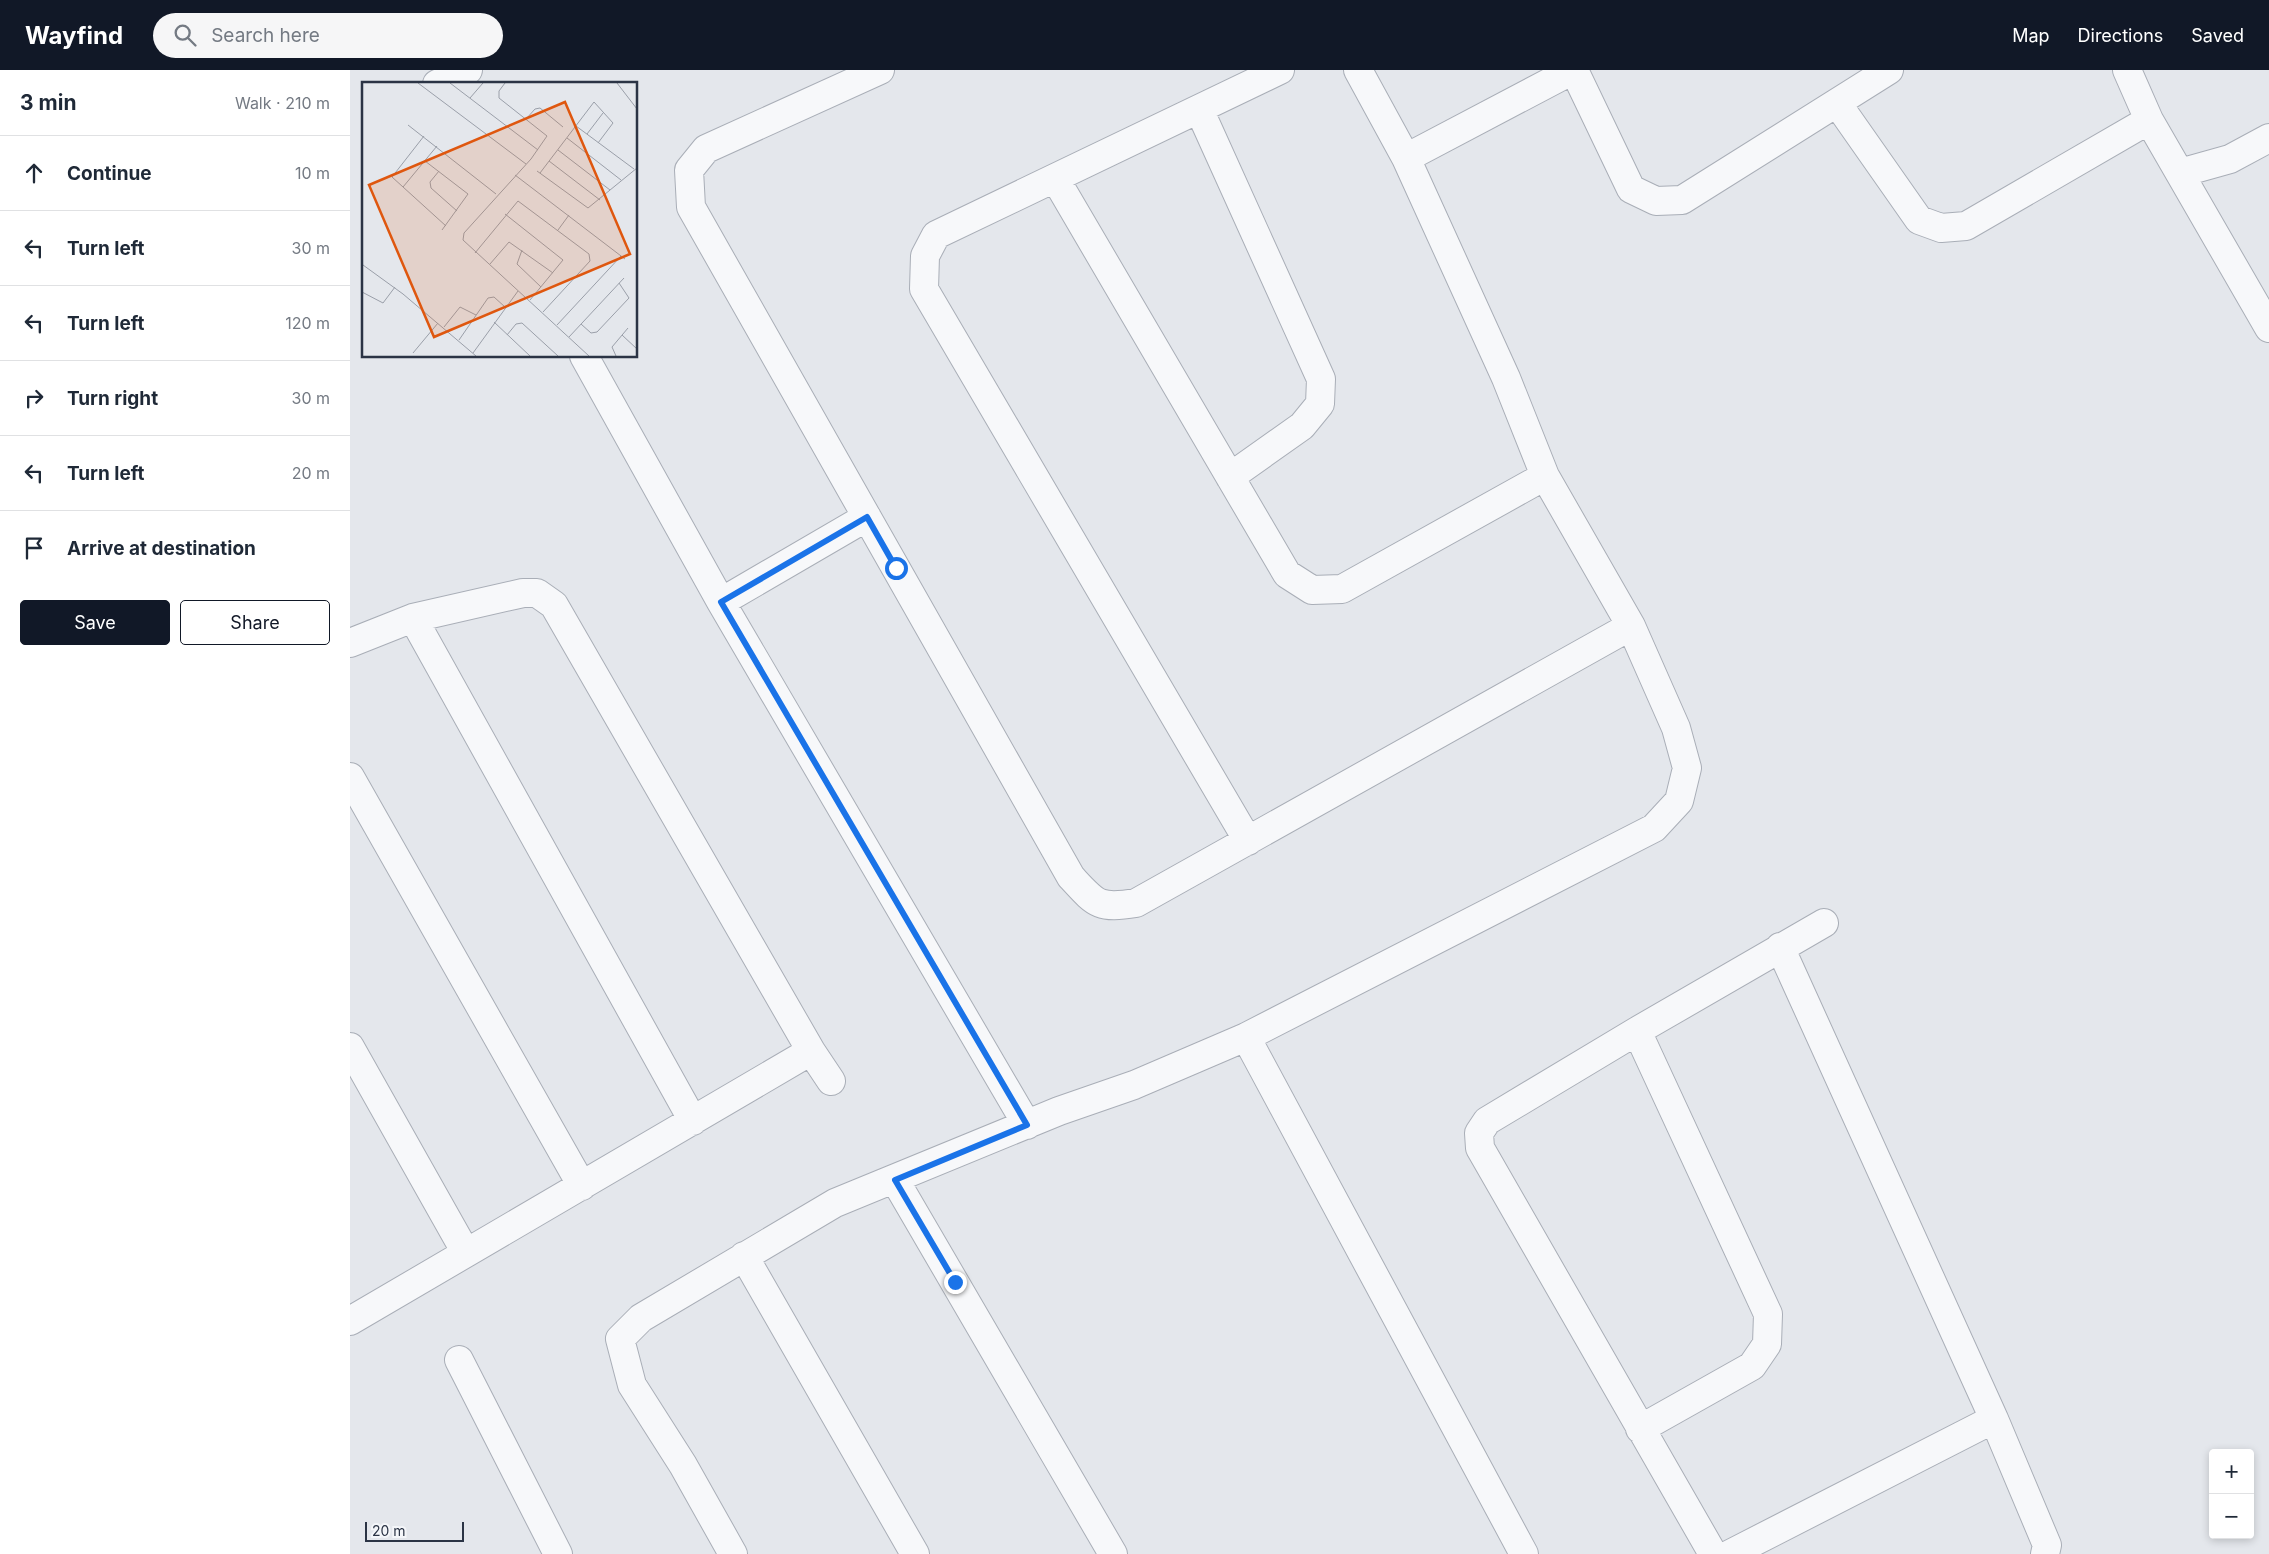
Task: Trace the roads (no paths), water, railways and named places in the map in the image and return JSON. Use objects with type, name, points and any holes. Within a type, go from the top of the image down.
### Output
[{"type":"street","points":[[424,70],[430,82]]},
{"type":"street","points":[[441,82],[468,70]]},
{"type":"street","points":[[880,70],[706,149],[689,170],[691,208],[1071,877],[1093,900],[1112,907],[1136,903],[1631,626]]},
{"type":"street","points":[[1248,841],[924,289],[925,256],[936,235],[1280,70]]},
{"type":"street","points":[[731,1553],[683,1465],[632,1385],[620,1340],[641,1318],[835,1203],[895,1180],[1059,1111],[1134,1085],[1246,1037],[1654,828],[1678,801],[1687,768],[1676,728],[1631,626],[1545,476],[1506,378],[1406,158],[1358,70]]},
{"type":"street","points":[[1406,158],[1573,70],[1631,189],[1656,201],[1682,200],[1889,70]]},
{"type":"street","points":[[2127,70],[2150,120],[2269,328]]},
{"type":"street","points":[[1836,103],[1919,220],[1940,228],[1966,226],[2150,120]]},
{"type":"street","points":[[1199,109],[1321,379],[1320,404],[1302,426],[1230,477]]},
{"type":"street","points":[[2180,173],[2230,159],[2269,138]]},
{"type":"street","points":[[1055,178],[1287,574],[1312,590],[1342,589],[1545,476]]},
{"type":"street","points":[[585,358],[721,602],[1027,1125]]},
{"type":"street","points":[[721,602],[867,517]]},
{"type":"street","points":[[350,643],[413,618],[523,593],[537,593],[554,605],[811,1052],[831,1081]]},
{"type":"street","points":[[413,618],[693,1121]]},
{"type":"street","points":[[350,777],[582,1186]]},
{"type":"street","points":[[1713,1554],[1480,1148],[1479,1133],[1487,1121],[1637,1031],[1824,923]]},
{"type":"street","points":[[1780,947],[1994,1419],[2047,1545],[2045,1554]]},
{"type":"street","points":[[1637,1031],[1768,1314],[1767,1344],[1752,1366],[1640,1429]]},
{"type":"street","points":[[1246,1037],[1524,1554]]},
{"type":"street","points":[[350,1047],[466,1253]]},
{"type":"street","points":[[350,1321],[811,1052]]},
{"type":"street","points":[[895,1180],[1113,1554]]},
{"type":"street","points":[[744,1256],[915,1554]]},
{"type":"street","points":[[459,1360],[558,1554]]},
{"type":"street","points":[[1730,1554],[1994,1419]]}]
